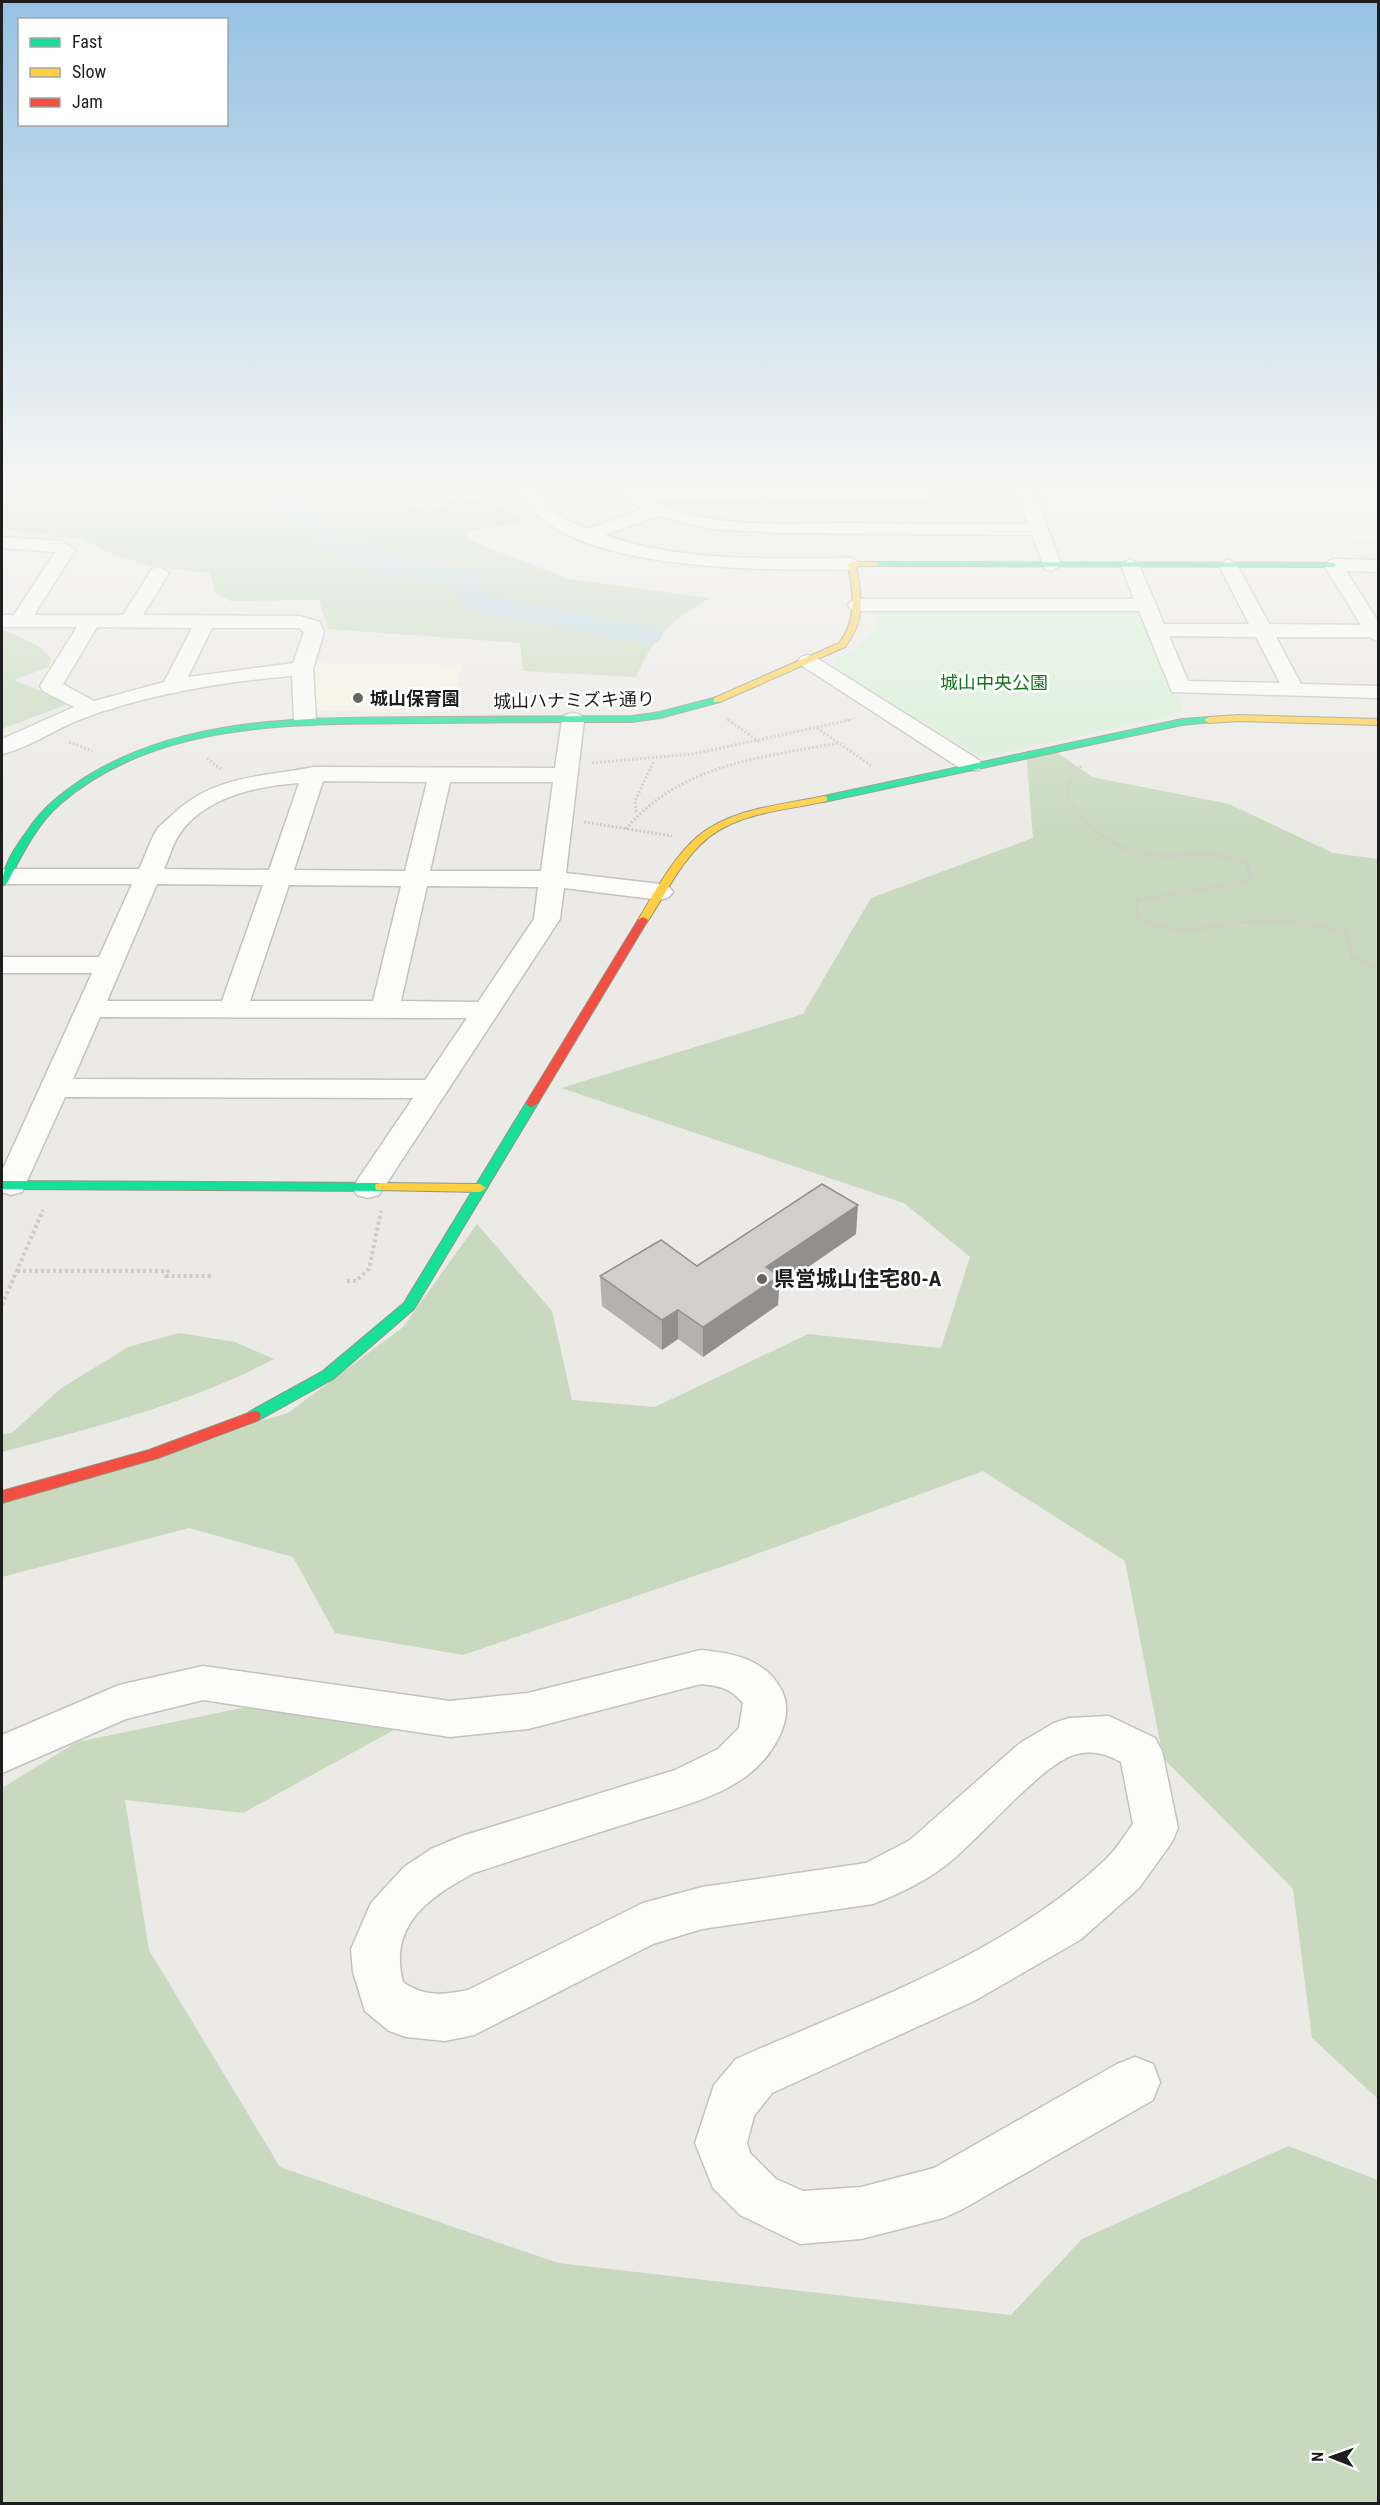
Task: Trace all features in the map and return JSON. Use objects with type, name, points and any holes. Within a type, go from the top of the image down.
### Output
[{"type":"street","points":[[11,621],[25,603]]},
{"type":"street","points":[[130,621],[141,603]]},
{"type":"street","points":[[1248,603],[1293,688]]},
{"type":"street","points":[[1358,603],[1378,633]]},
{"type":"street","points":[[858,604],[1147,605],[1180,687],[1293,688],[1378,692]]},
{"type":"street","name":"城山ハナミズキ通り","points":[[3,880],[40,819],[80,786],[122,764],[186,740],[248,726],[305,720],[573,720],[660,717],[706,706],[736,695],[842,645],[853,636],[860,619],[858,604]]},
{"type":"street","points":[[11,621],[300,622],[313,626],[314,632],[302,669],[305,720]]},
{"type":"street","points":[[91,621],[51,686],[91,708]]},
{"type":"street","points":[[173,686],[205,621]]},
{"type":"street","points":[[1157,630],[1378,633]]},
{"type":"street","points":[[808,661],[971,765]]},
{"type":"street","points":[[2,747],[37,729],[91,708],[173,686],[247,673],[302,669]]},
{"type":"street","points":[[2,1497],[191,1443],[299,1394],[351,1358],[409,1306],[660,892],[699,840],[723,825],[751,814],[971,765],[1182,722],[1239,718],[1378,722]]},
{"type":"street","points":[[377,1196],[433,1089],[547,919],[573,720]]},
{"type":"street","points":[[480,1188],[377,1196],[6,1185],[54,1088],[168,832],[178,820],[209,798],[241,786],[281,777],[314,774],[440,775],[566,769]]},
{"type":"street","points":[[233,1010],[314,774]]},
{"type":"street","points":[[385,1010],[440,775]]},
{"type":"street","points":[[3,880],[148,877],[552,879],[660,892]]},
{"type":"street","points":[[2,965],[109,965]]},
{"type":"street","points":[[89,1009],[486,1011]]},
{"type":"street","points":[[54,1088],[433,1089]]},
{"type":"street","points":[[2,1755],[119,1703],[203,1683],[450,1719],[528,1711],[701,1667],[733,1670],[749,1681],[764,1696],[764,1713],[758,1737],[733,1762],[686,1786],[462,1856],[429,1873],[389,1911],[374,1950],[382,1995],[406,2014],[445,2018],[474,2013],[644,1925],[702,1908],[873,1883],[926,1854],[1035,1756],[1069,1736],[1109,1734],[1140,1750],[1156,1828],[1123,1874],[1063,1925],[957,1985],[754,2076],[732,2103],[721,2143],[731,2170],[758,2197],[800,2218],[861,2213],[943,2192],[1135,2082]]},
{"type":"path","points":[[706,706],[760,742]]},
{"type":"path","points":[[566,769],[654,761],[722,751],[886,711]]},
{"type":"path","points":[[817,728],[894,783]]},
{"type":"path","points":[[37,729],[122,764]]},
{"type":"path","points":[[186,740],[241,786]]},
{"type":"path","points":[[626,829],[636,813],[659,794],[679,782],[740,764],[838,743]]},
{"type":"path","points":[[636,813],[635,801],[654,761]]},
{"type":"path","points":[[1084,764],[1071,777],[1066,795],[1076,814],[1100,834],[1126,849],[1147,855],[1220,853],[1247,863],[1250,874],[1246,882],[1137,900],[1137,917],[1150,927],[1180,932],[1251,922],[1331,927],[1347,933],[1352,957],[1378,968]]},
{"type":"path","points":[[560,819],[699,840]]},
{"type":"path","points":[[347,1281],[356,1281],[369,1269],[380,1212],[377,1196]]},
{"type":"path","points":[[2,1305],[44,1207]]},
{"type":"path","points":[[17,1271],[168,1271],[166,1275],[213,1276]]},
{"type":"shaded area","points":[[315,663],[462,665],[450,712],[326,711],[316,709]]},
{"type":"green space","points":[[320,603],[702,603],[674,622],[657,640],[636,677],[523,671],[520,643],[328,629]]},
{"type":"green space","name":"城山中央公園","points":[[1128,609],[1142,616],[1183,710],[1179,714],[985,757],[975,754],[835,668],[836,660],[856,649],[875,631],[874,611]]},
{"type":"green space","points":[[2,629],[37,645],[51,658],[49,667],[14,680],[71,703],[2,729]]},
{"type":"green space","points":[[1051,748],[1092,777],[1229,804],[1333,853],[1378,859],[1378,2099],[1312,2038],[1293,1889],[1163,1758],[1125,1561],[983,1471],[724,1566],[463,1655],[335,1633],[293,1557],[189,1528],[2,1577],[2,1495],[288,1413],[403,1327],[477,1224],[552,1311],[572,1400],[655,1407],[808,1334],[941,1348],[970,1257],[904,1203],[561,1088],[803,1014],[871,898],[1033,838],[1026,751]]},
{"type":"green space","points":[[179,1333],[235,1342],[274,1359],[242,1375],[175,1402],[2,1452],[2,1434],[12,1433],[60,1389],[128,1347]]},
{"type":"green space","points":[[295,1697],[403,1725],[243,1813],[125,1800],[149,1950],[280,2167],[558,2263],[1011,2315],[1082,2239],[1288,2146],[1378,2180],[1378,2503],[2,2504],[2,1788],[77,1742]]},
{"type":"building","points":[[822,1184],[858,1205],[766,1267],[779,1276],[703,1327],[678,1310],[662,1320],[600,1276],[661,1240],[697,1266]]},
{"type":"waterway","points":[[477,603],[647,635]]},
{"type":"traffic: fast","points":[[2,883],[36,824],[65,795],[105,769],[148,750],[193,737],[239,728],[333,721],[632,719],[660,715],[717,700]]},
{"type":"traffic: fast","points":[[824,799],[1182,722],[1209,720]]},
{"type":"traffic: fast","points":[[254,1416],[328,1375],[409,1306],[532,1103]]},
{"type":"traffic: fast","points":[[2,1185],[381,1187]]},
{"type":"traffic: slow","points":[[717,700],[842,645],[854,626],[858,603]]},
{"type":"traffic: slow","points":[[1209,720],[1239,718],[1378,722]]},
{"type":"traffic: slow","points":[[643,920],[687,854],[702,838],[715,829],[744,816],[824,799]]},
{"type":"traffic: slow","points":[[381,1187],[480,1188]]},
{"type":"traffic: jam","points":[[532,1103],[643,920]]},
{"type":"traffic: jam","points":[[2,1497],[153,1454],[254,1416]]},
{"type":"place","name":"城山保育園","points":[[358,698]]},
{"type":"place","name":"県営城山住宅80-A","points":[[762,1279]]}]
